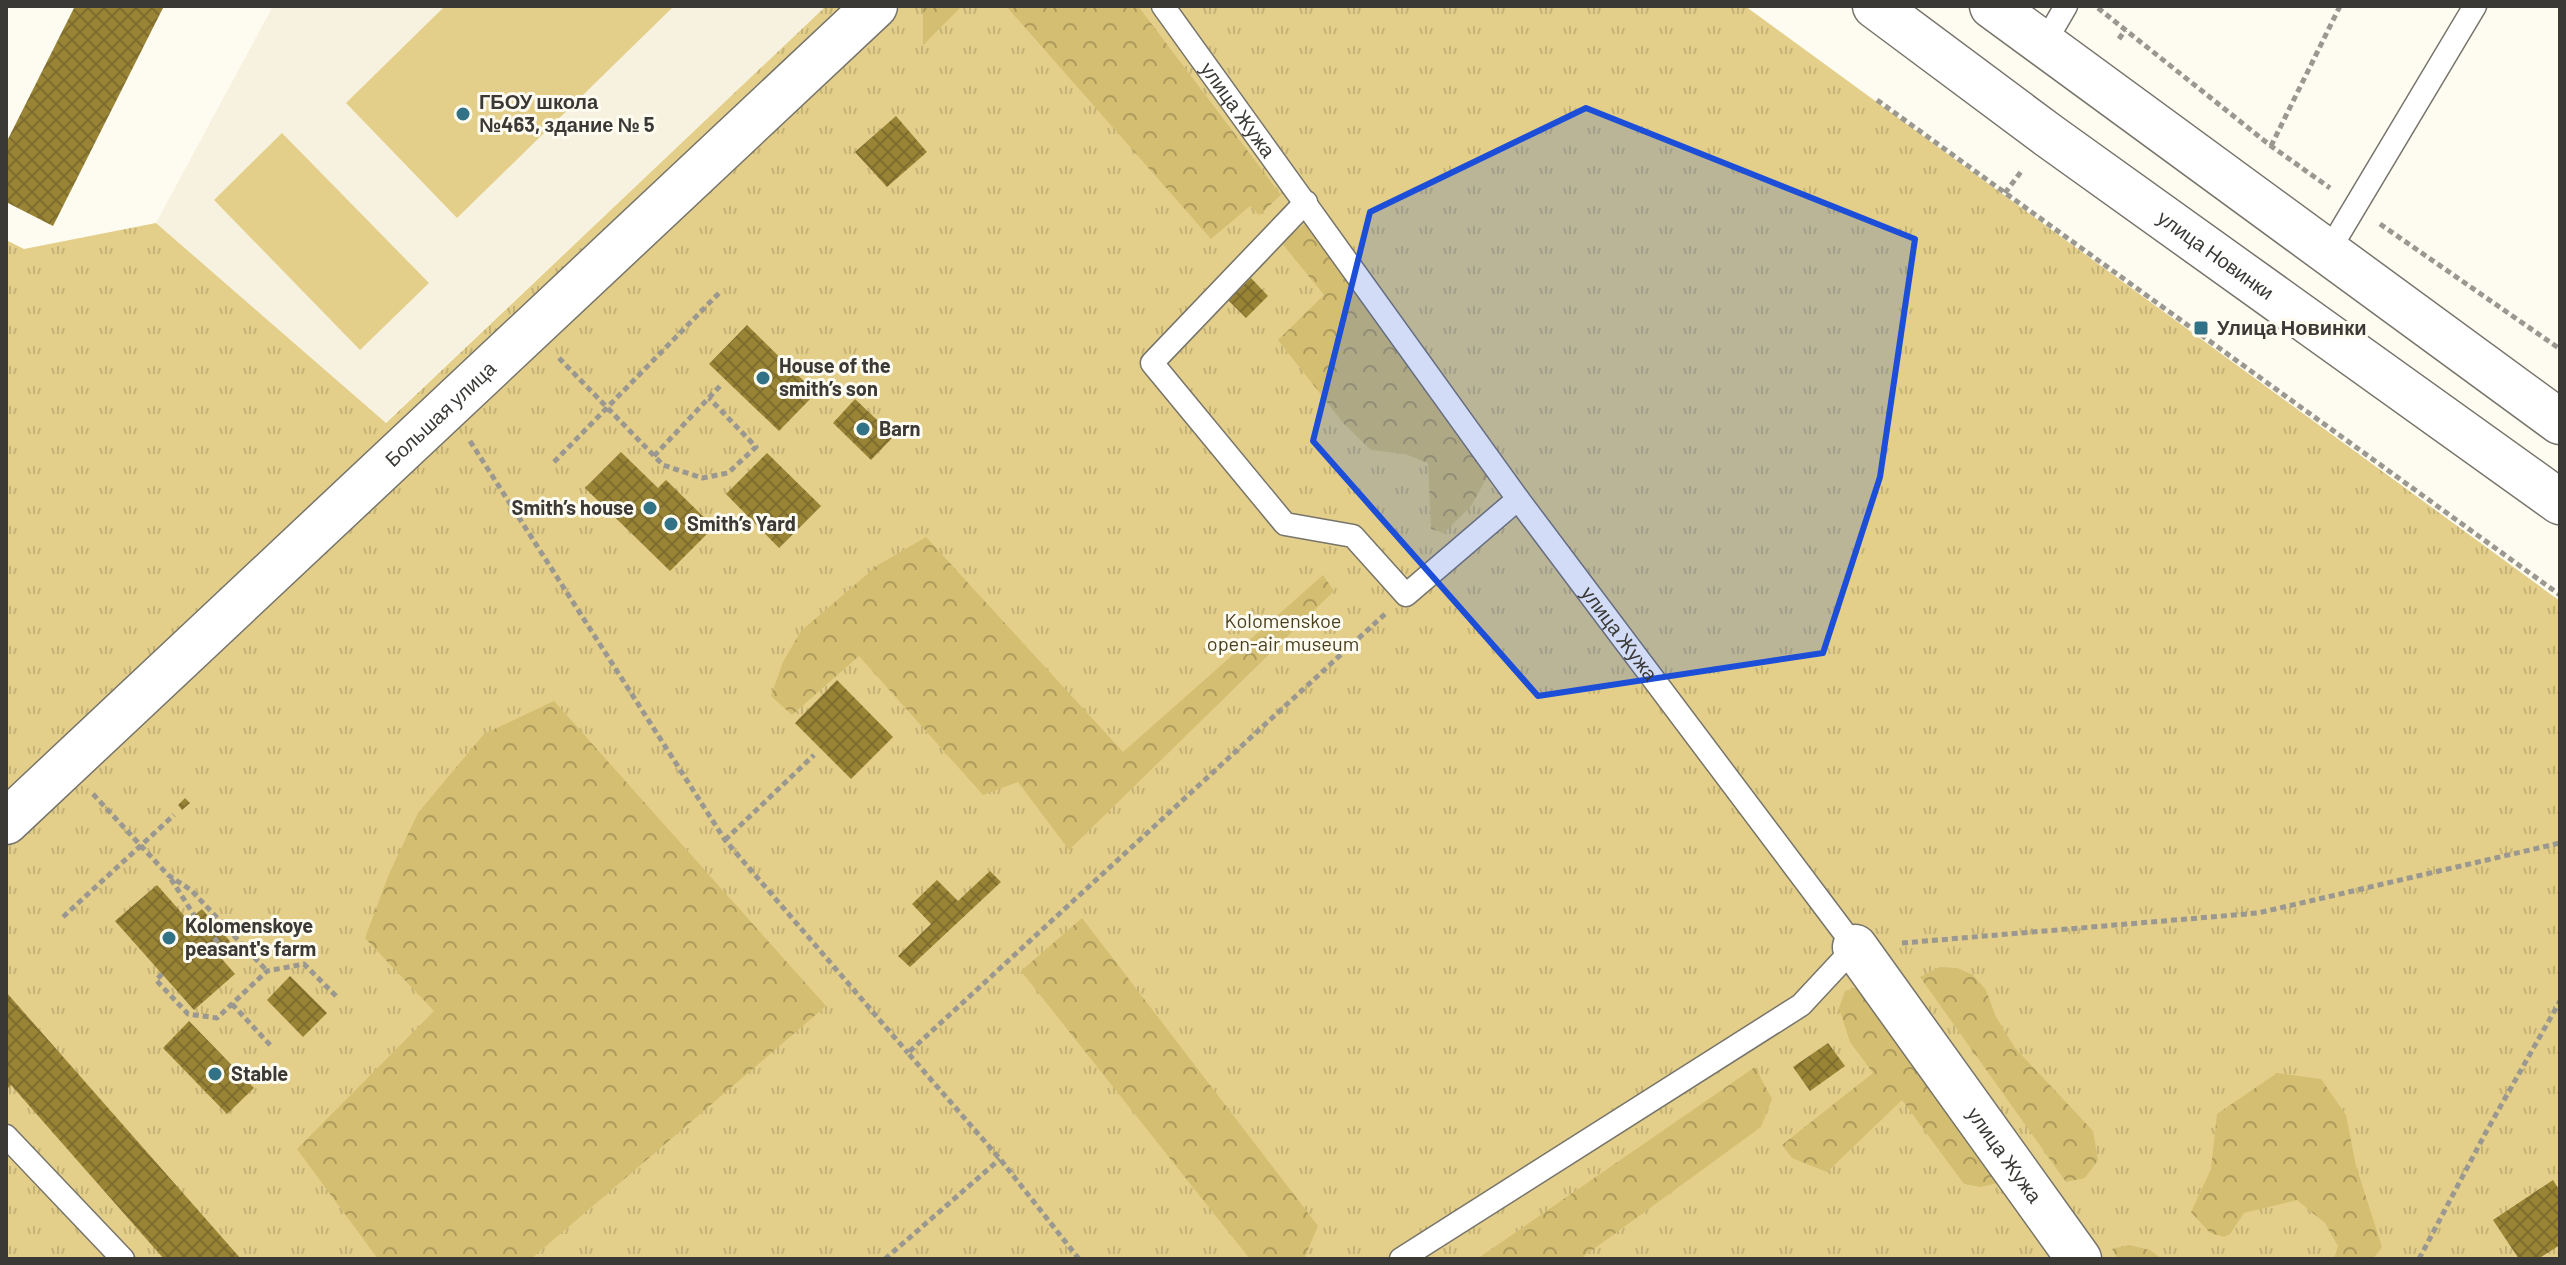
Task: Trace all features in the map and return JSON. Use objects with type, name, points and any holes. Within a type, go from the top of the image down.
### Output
[{"type":"street","name":"Большая улица","points":[[6,822],[875,6]]},
{"type":"street","name":"улица Новинки","points":[[1875,6],[2048,135],[2560,502]]},
{"type":"street","points":[[1992,6],[2560,422]]},
{"type":"street","name":"улица Жужа","points":[[1855,947],[2079,1259]]},
{"type":"lane","name":"улица Жужа","points":[[1163,6],[1518,499],[1855,947]]},
{"type":"lane","points":[[2044,44],[2066,6]]},
{"type":"lane","points":[[2328,252],[2475,6]]},
{"type":"lane","points":[[1306,202],[1152,363],[1285,524],[1353,536],[1406,595],[1518,499]]},
{"type":"lane","points":[[1401,1259],[1801,1005],[1855,947]]},
{"type":"lane","points":[[6,1136],[123,1259]]},
{"type":"path","points":[[2095,6],[2271,146],[2560,349]]},
{"type":"path","points":[[2271,146],[2340,6]]},
{"type":"path","points":[[2119,39],[2125,30]]},
{"type":"path","points":[[1877,100],[2560,595]]},
{"type":"path","points":[[2005,193],[2029,162]]},
{"type":"path","points":[[554,462],[721,291]]},
{"type":"path","points":[[530,329],[663,465],[702,478],[728,473],[756,447],[709,398]]},
{"type":"path","points":[[654,456],[721,385]]},
{"type":"path","points":[[448,406],[725,840],[1000,1159],[1079,1259]]},
{"type":"path","points":[[908,1053],[1406,595]]},
{"type":"path","points":[[725,840],[814,755]]},
{"type":"path","points":[[66,763],[168,875],[194,915]]},
{"type":"path","points":[[63,917],[174,815]]},
{"type":"path","points":[[1855,947],[2258,913],[2560,843]]},
{"type":"path","points":[[168,875],[191,890],[267,971]]},
{"type":"path","points":[[208,930],[220,945],[208,957]]},
{"type":"path","points":[[162,974],[156,980],[188,1014],[217,1018],[267,971],[304,964],[336,996]]},
{"type":"path","points":[[2419,1259],[2560,1001]]},
{"type":"path","points":[[232,1004],[272,1047]]},
{"type":"path","points":[[885,1259],[1000,1159]]},
{"type":"highlighted area","points":[[1586,108],[1915,239],[1880,477],[1823,653],[1538,696],[1313,441],[1370,212]]},
{"type":"shaded area","name":"ГБОУ школа №463, здание № 5","points":[[273,6],[826,6],[385,423],[156,223]]},
{"type":"green space","points":[[445,6],[674,6],[457,218],[346,103]]},
{"type":"green space","name":"Kolomenskoe open-air museum","points":[[826,6],[1745,6],[2560,601],[2560,1259],[6,1259],[6,240],[24,249],[156,223],[386,423]]},
{"type":"green space","points":[[962,6],[923,45],[923,8]]},
{"type":"green space","points":[[1006,6],[1138,6],[1281,195],[1259,215],[1250,206],[1211,239]]},
{"type":"green space","points":[[282,133],[429,283],[360,350],[214,200]]},
{"type":"green space","points":[[1305,224],[1489,474],[1471,506],[1444,533],[1431,529],[1428,463],[1405,454],[1371,450],[1344,424],[1278,340],[1324,295],[1281,242]]},
{"type":"green space","points":[[926,537],[1123,752],[1323,575],[1334,591],[1069,850],[1018,782],[983,795],[859,656],[792,715],[771,696],[783,662],[801,631],[878,565]]},
{"type":"green space","points":[[554,701],[826,1006],[531,1259],[378,1259],[297,1149],[434,1011],[365,938],[389,874],[418,813],[484,734]]},
{"type":"green space","points":[[1082,918],[1318,1226],[1304,1259],[1250,1259],[1021,971]]},
{"type":"green space","points":[[1940,967],[1957,968],[1973,975],[1986,990],[1996,1017],[2015,1048],[2093,1131],[2098,1160],[2085,1178],[2066,1182],[1920,977]]},
{"type":"green space","points":[[1858,987],[2005,1181],[1981,1187],[1964,1184],[1902,1100],[1827,1172],[1792,1158],[1782,1145],[1873,1073],[1850,1042],[1839,1008],[1845,991]]},
{"type":"green space","points":[[1755,1067],[1772,1099],[1761,1127],[1580,1259],[1477,1259]]},
{"type":"green space","points":[[2277,1073],[2321,1079],[2346,1115],[2356,1166],[2382,1247],[2373,1259],[2334,1259],[2338,1246],[2325,1223],[2297,1200],[2244,1213],[2230,1234],[2224,1237],[2210,1233],[2191,1212],[2211,1169],[2217,1114]]},
{"type":"green space","points":[[2129,1245],[2150,1250],[2162,1259],[2118,1259],[2112,1249]]},
{"type":"building","points":[[75,6],[164,6],[53,226],[6,202],[6,143]]},
{"type":"building","points":[[896,116],[927,152],[887,187],[855,152]]},
{"type":"building","points":[[1251,278],[1268,296],[1246,318],[1228,300]]},
{"type":"building","name":"House of the smith’s son","points":[[747,325],[816,393],[779,431],[709,364]]},
{"type":"building","name":"Barn","points":[[855,399],[894,436],[871,460],[833,423]]},
{"type":"building","name":"Smith’s house","points":[[621,452],[658,488],[666,480],[714,527],[670,571],[585,488]]},
{"type":"building","points":[[767,453],[821,506],[779,548],[726,494]]},
{"type":"building","points":[[837,680],[893,737],[851,779],[795,723]]},
{"type":"building","points":[[185,798],[190,803],[182,810],[178,805]]},
{"type":"building","points":[[990,871],[1001,882],[910,967],[898,956],[931,924],[912,904],[937,880],[958,901]]},
{"type":"building","name":"Kolomenskoye peasant's farm","points":[[157,885],[188,920],[202,909],[234,946],[221,958],[235,974],[194,1010],[115,921]]},
{"type":"building","points":[[290,976],[327,1013],[303,1037],[267,1000]]},
{"type":"building","points":[[6,992],[241,1259],[164,1259],[11,1085],[6,1090]]},
{"type":"building","name":"Stable","points":[[189,1021],[254,1088],[227,1114],[163,1048]]},
{"type":"building","points":[[1828,1043],[1845,1066],[1810,1091],[1793,1067]]},
{"type":"building","points":[[2553,1180],[2560,1191],[2560,1245],[2538,1259],[2519,1259],[2493,1220]]},
{"type":"place","name":"ГБОУ школа №463, здание № 5","points":[[463,114]]},
{"type":"place","name":"Улица Новинки","points":[[2201,328]]},
{"type":"place","name":"House of the smith’s son","points":[[763,378]]},
{"type":"place","name":"Barn","points":[[863,429]]},
{"type":"place","name":"Smith’s house","points":[[650,508]]},
{"type":"place","name":"Smith’s Yard","points":[[671,524]]},
{"type":"place","name":"Kolomenskoye peasant's farm","points":[[169,938]]},
{"type":"place","name":"Stable","points":[[215,1074]]}]
